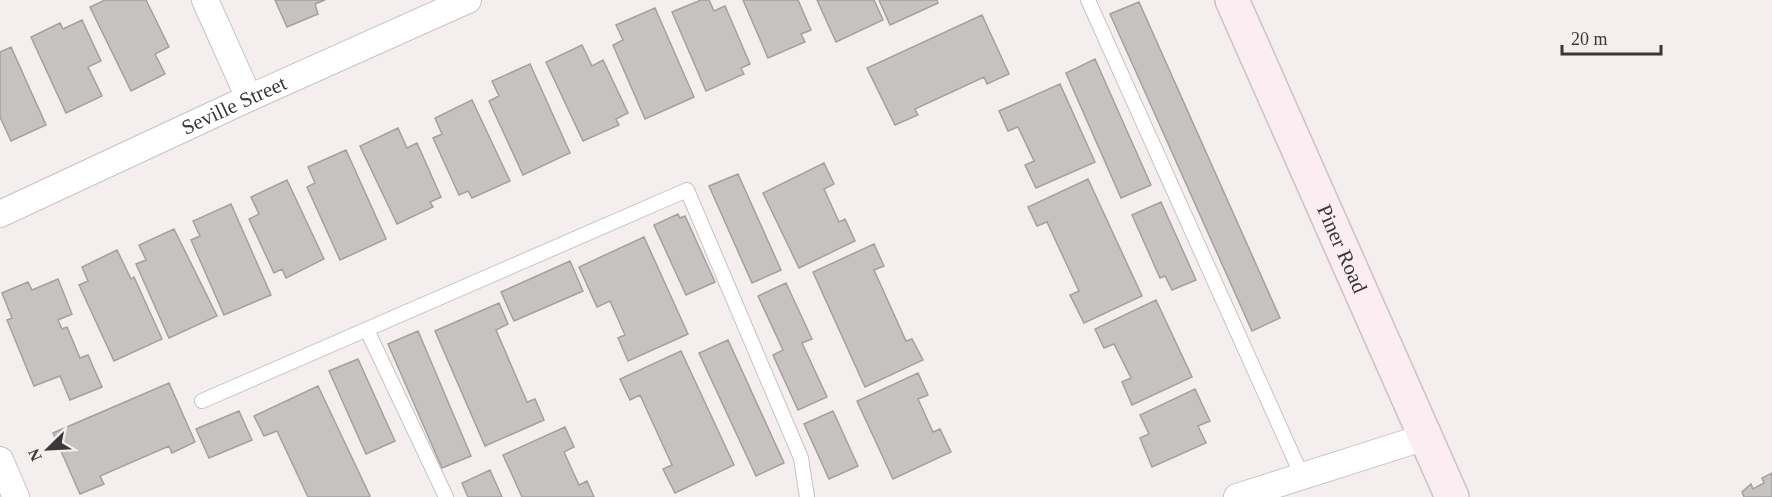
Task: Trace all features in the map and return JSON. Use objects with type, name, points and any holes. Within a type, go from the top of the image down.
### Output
[{"type":"main road","name":"Piner Road","points":[[1232,0],[1452,497]]},
{"type":"street","points":[[206,0],[249,98]]},
{"type":"street","name":"Seville Street","points":[[0,214],[249,98],[468,0]]},
{"type":"street","points":[[1237,497],[1425,438]]},
{"type":"street","points":[[0,460],[16,497]]},
{"type":"lane","points":[[1088,0],[1302,476]]},
{"type":"lane","points":[[202,401],[687,190],[801,458],[807,497]]},
{"type":"lane","points":[[367,330],[446,497]]},
{"type":"building","points":[[105,0],[146,0],[169,47],[155,54],[165,74],[131,91],[90,7]]},
{"type":"building","points":[[275,0],[325,0],[315,4],[318,14],[287,27]]},
{"type":"building","points":[[701,0],[709,0],[714,11],[725,6],[750,64],[741,68],[744,74],[706,91],[672,12]]},
{"type":"building","points":[[743,0],[798,0],[811,30],[801,34],[805,42],[768,58]]},
{"type":"building","points":[[817,0],[874,0],[883,20],[836,42]]},
{"type":"building","points":[[879,0],[937,0],[938,3],[890,25]]},
{"type":"building","points":[[1139,2],[1280,318],[1252,331],[1110,14]]},
{"type":"building","points":[[655,8],[694,97],[645,119],[613,45],[623,40],[616,25]]},
{"type":"building","points":[[982,15],[1009,74],[987,84],[984,77],[915,109],[918,115],[895,125],[867,68]]},
{"type":"building","points":[[82,20],[101,61],[88,67],[102,96],[66,113],[31,37],[60,23],[63,29]]},
{"type":"building","points":[[582,45],[592,66],[603,60],[628,113],[616,119],[619,125],[583,141],[546,62]]},
{"type":"building","points":[[11,47],[46,125],[11,141],[0,117],[0,52]]},
{"type":"building","points":[[1095,59],[1151,185],[1121,198],[1066,73]]},
{"type":"building","points":[[530,64],[570,153],[523,175],[489,101],[499,96],[492,81]]},
{"type":"building","points":[[1060,84],[1095,162],[1036,188],[1025,165],[1034,161],[1018,127],[1008,131],[999,111]]},
{"type":"building","points":[[472,100],[510,181],[472,198],[468,191],[459,195],[433,138],[442,134],[435,118]]},
{"type":"building","points":[[398,128],[407,148],[417,143],[441,197],[430,202],[433,207],[397,224],[360,146]]},
{"type":"building","points":[[346,150],[386,239],[340,260],[307,187],[315,183],[308,167]]},
{"type":"building","points":[[824,163],[834,184],[824,189],[839,222],[845,219],[855,241],[799,268],[763,193]]},
{"type":"building","points":[[738,174],[781,270],[752,283],[709,186]]},
{"type":"building","points":[[1088,179],[1142,296],[1084,323],[1070,295],[1079,291],[1047,222],[1037,226],[1028,207]]},
{"type":"building","points":[[287,180],[324,259],[286,278],[282,269],[274,273],[249,219],[259,214],[251,197]]},
{"type":"building","points":[[1161,202],[1196,280],[1172,290],[1165,276],[1160,278],[1132,215]]},
{"type":"building","points":[[231,204],[271,295],[224,315],[191,240],[200,236],[193,221]]},
{"type":"building","points":[[678,214],[680,218],[685,216],[715,282],[686,295],[654,225]]},
{"type":"building","points":[[174,229],[217,316],[169,338],[136,264],[146,260],[139,245]]},
{"type":"building","points":[[644,237],[688,334],[628,361],[618,338],[625,335],[610,301],[597,307],[579,267]]},
{"type":"building","points":[[874,244],[884,266],[874,270],[906,341],[912,339],[923,360],[865,387],[813,272]]},
{"type":"building","points":[[117,250],[131,279],[134,277],[162,339],[114,361],[79,285],[88,281],[82,267]]},
{"type":"building","points":[[570,261],[583,291],[514,321],[501,292]]},
{"type":"building","points":[[58,279],[72,314],[58,320],[62,329],[67,327],[80,358],[88,355],[102,387],[70,400],[60,376],[34,386],[7,320],[12,318],[2,293],[28,282],[32,290]]},
{"type":"building","points":[[786,283],[812,339],[802,343],[827,397],[798,410],[773,355],[783,350],[758,296]]},
{"type":"building","points":[[1156,300],[1192,377],[1132,405],[1122,382],[1131,378],[1114,344],[1104,348],[1095,329]]},
{"type":"building","points":[[499,303],[508,324],[496,330],[527,402],[535,399],[544,420],[485,446],[435,331]]},
{"type":"building","points":[[418,331],[471,456],[442,468],[388,344]]},
{"type":"building","points":[[728,340],[784,463],[756,476],[699,353]]},
{"type":"building","points":[[681,351],[734,465],[675,493],[663,469],[672,465],[640,395],[630,400],[620,379]]},
{"type":"building","points":[[358,359],[395,441],[366,454],[329,371]]},
{"type":"building","points":[[918,373],[928,395],[918,399],[933,432],[940,429],[951,452],[893,479],[857,401]]},
{"type":"building","points":[[169,383],[195,442],[172,453],[169,446],[100,476],[104,484],[80,494],[53,433]]},
{"type":"building","points":[[318,386],[370,496],[368,497],[308,497],[277,431],[264,436],[254,416]]},
{"type":"building","points":[[1195,389],[1210,421],[1198,426],[1206,443],[1152,467],[1140,438],[1149,434],[1140,415]]},
{"type":"building","points":[[239,411],[252,440],[209,458],[196,429]]},
{"type":"building","points":[[833,411],[858,466],[829,479],[804,424]]},
{"type":"building","points":[[565,427],[574,447],[564,452],[579,485],[587,481],[594,497],[522,497],[503,455]]},
{"type":"building","points":[[490,470],[502,497],[468,497],[462,483]]},
{"type":"building","points":[[1772,473],[1772,497],[1744,497],[1742,492],[1751,484],[1753,489],[1764,483],[1762,478]]}]
